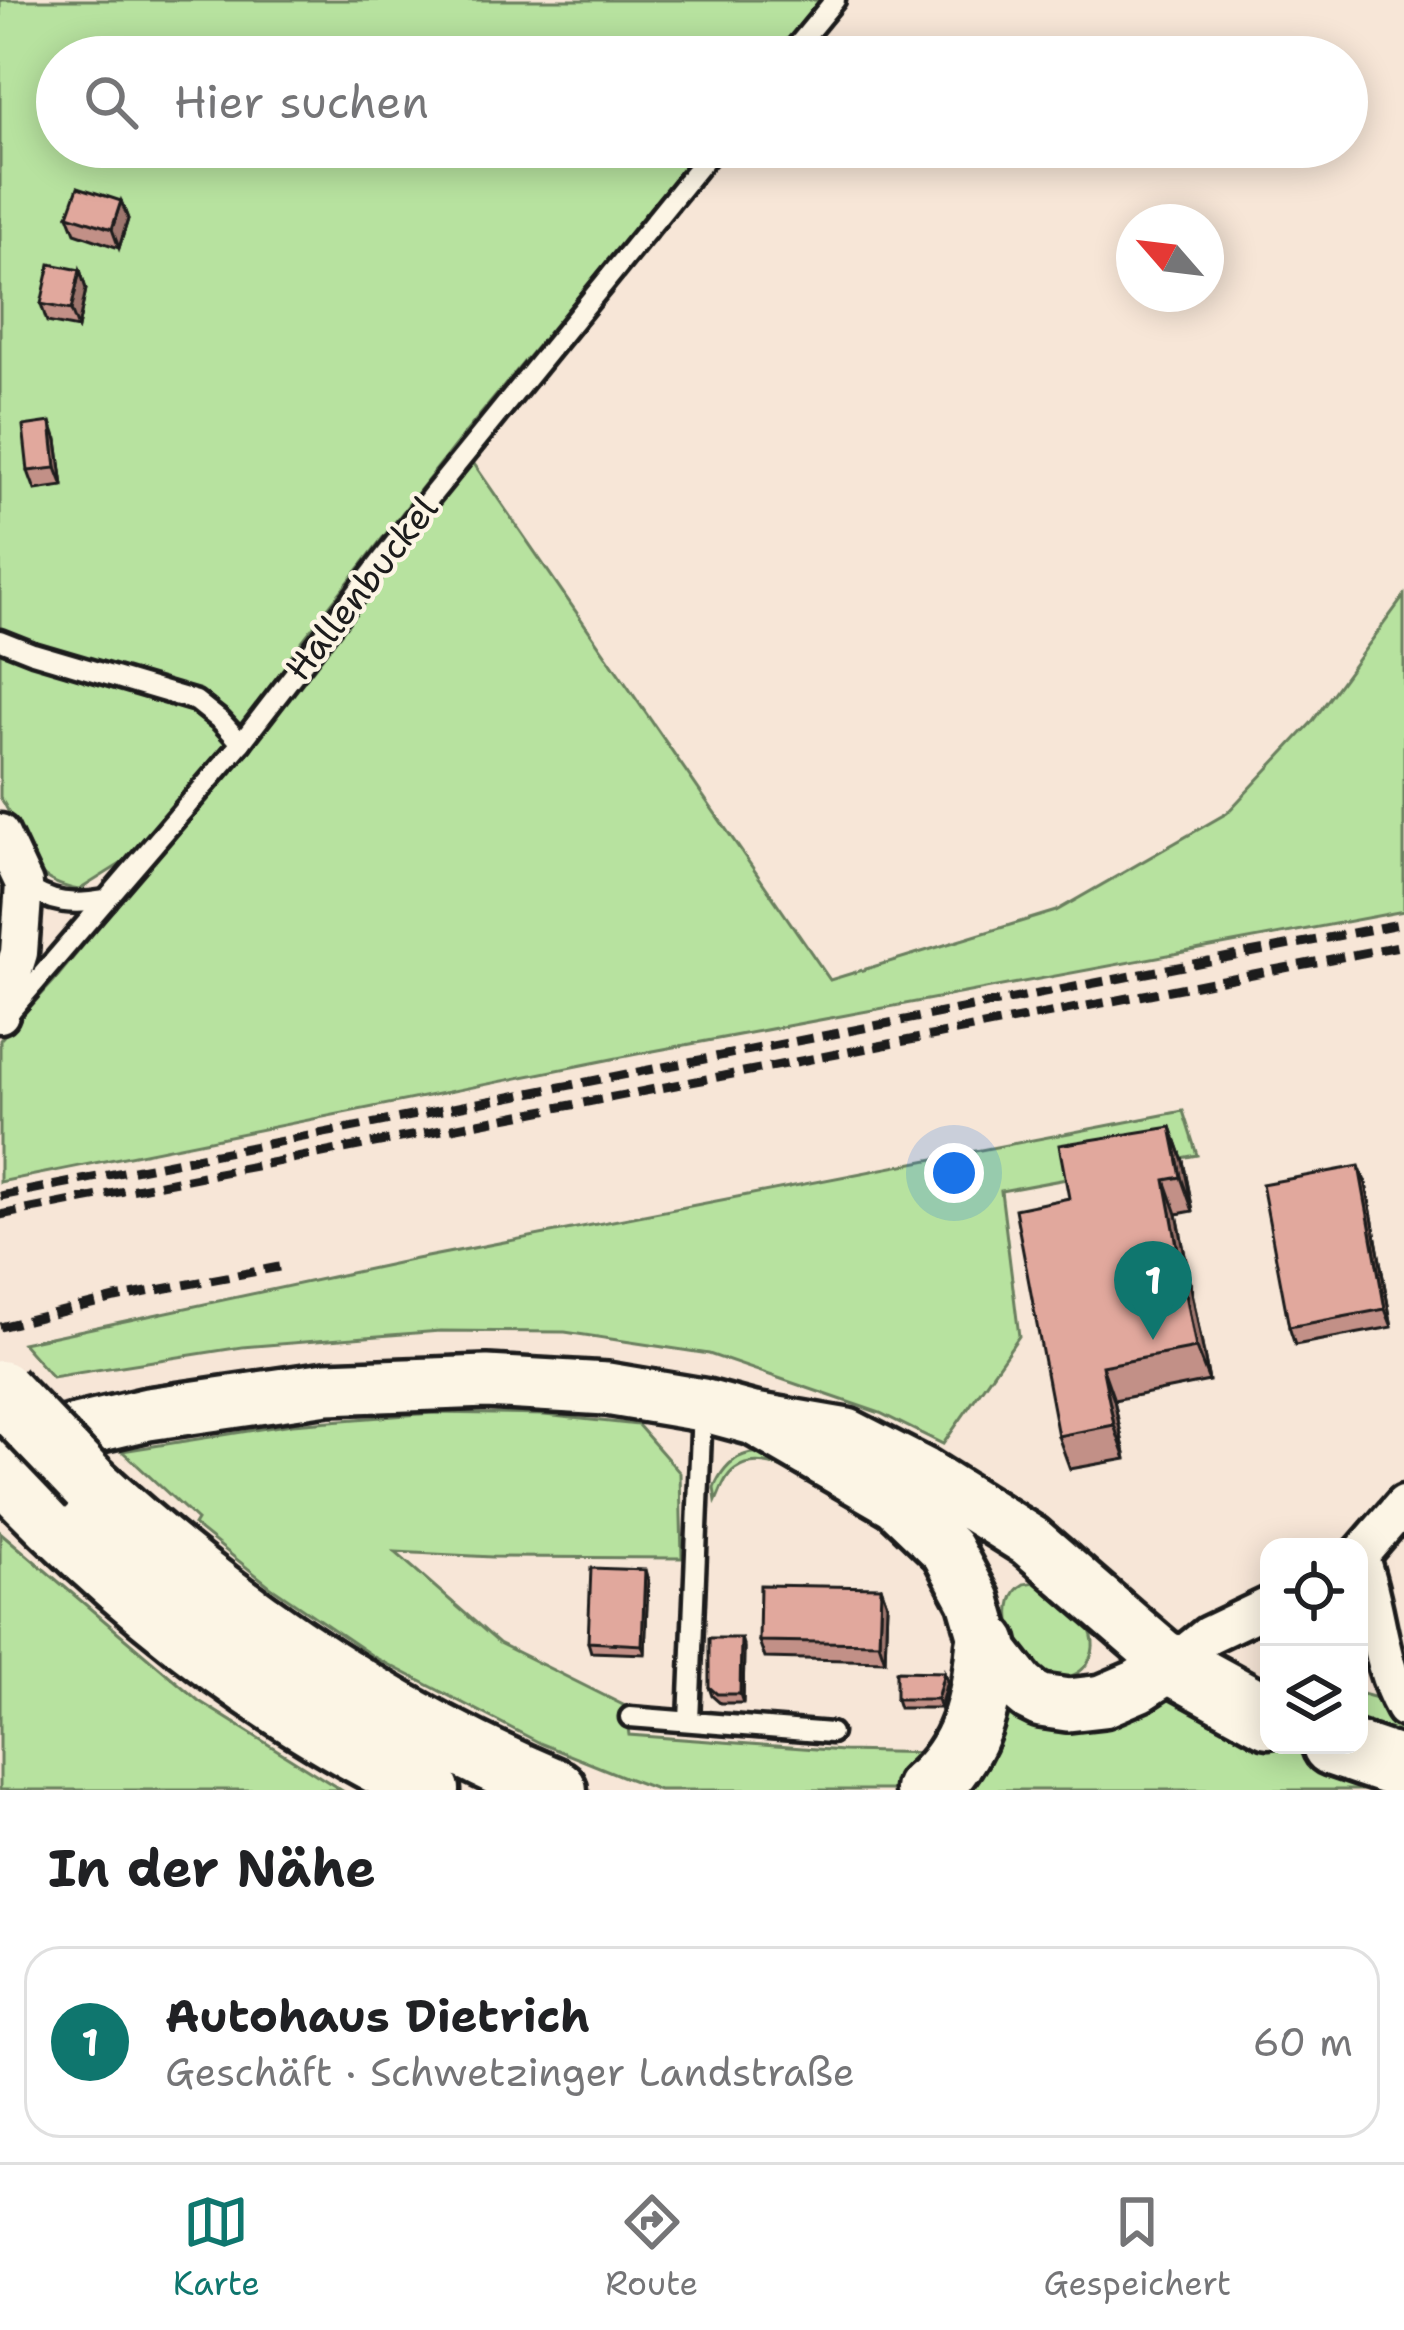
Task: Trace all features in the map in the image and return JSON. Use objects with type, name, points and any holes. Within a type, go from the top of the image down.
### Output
[{"type":"highway","points":[[0,1391],[91,1485],[219,1596],[319,1664],[430,1730],[556,1790]]},
{"type":"highway","points":[[9,1472],[134,1595],[225,1666],[336,1740],[429,1790]]},
{"type":"highway","points":[[926,1790],[941,1778],[966,1742],[981,1701],[981,1623]]},
{"type":"highway","points":[[1159,1638],[1260,1711]]},
{"type":"highway","points":[[1361,1754],[1404,1768]]},
{"type":"main road","points":[[9,1472],[44,1436],[148,1414],[327,1388],[487,1382],[607,1389],[847,1435],[999,1520],[1159,1638]]},
{"type":"main road","points":[[754,1419],[897,1502],[947,1550],[981,1623],[1020,1687],[1031,1696],[1052,1704],[1085,1705],[1120,1695],[1159,1638]]},
{"type":"main road","points":[[981,1623],[992,1580],[1014,1566],[1063,1567]]},
{"type":"main road","points":[[1085,1705],[1111,1661],[1159,1638]]},
{"type":"street","points":[[0,833],[24,884],[19,953],[0,1014]]},
{"type":"street","points":[[1368,1546],[1404,1504]]},
{"type":"street","points":[[1159,1638],[1260,1609]]},
{"type":"street","points":[[1368,1610],[1370,1644],[1404,1708]]},
{"type":"lane","points":[[805,36],[835,0]]},
{"type":"lane","name":"Hallenbuckel","points":[[0,1023],[241,743],[432,495],[698,168]]},
{"type":"lane","points":[[0,640],[196,701],[241,743]]},
{"type":"lane","points":[[24,884],[38,896],[59,903],[106,900]]},
{"type":"lane","points":[[688,1721],[702,1405]]},
{"type":"lane","points":[[630,1717],[831,1733]]},
{"type":"green space","points":[[0,0],[825,0],[795,36],[36,36],[36,168],[685,168],[456,444],[285,663],[304,678],[472,461],[830,980],[1056,911],[1227,813],[1312,722],[1404,596],[1404,911],[637,1054],[0,1182],[0,1040],[145,870],[130,858],[79,890],[45,877],[28,856],[0,797]]},
{"type":"green space","points":[[1183,1111],[1197,1155],[1001,1191],[1019,1336],[943,1444],[880,1413],[709,1354],[565,1332],[440,1331],[242,1347],[52,1377],[22,1343],[416,1259]]},
{"type":"green space","points":[[433,1413],[544,1415],[638,1425],[680,1473],[682,1558],[395,1552],[499,1643],[625,1706],[629,1735],[933,1753],[949,1725],[963,1663],[952,1601],[938,1573],[894,1525],[774,1465],[754,1462],[735,1469],[716,1501],[714,1488],[729,1464],[744,1455],[761,1453],[868,1498],[916,1533],[941,1562],[966,1620],[972,1670],[955,1735],[906,1790],[659,1790],[542,1744],[374,1657],[271,1587],[194,1525],[197,1520],[122,1451],[292,1424]]},
{"type":"green space","points":[[0,1532],[199,1701],[341,1790],[0,1790]]},
{"type":"green space","points":[[1043,1581],[1081,1616],[1092,1638],[1088,1662],[1071,1676],[1054,1677],[1035,1669],[1014,1638],[1010,1612],[1016,1591],[1024,1584]]},
{"type":"green space","points":[[1170,1676],[1260,1739],[1260,1754],[1325,1754],[1404,1790],[962,1790],[990,1707]]},
{"type":"green space","points":[[1368,1695],[1388,1701],[1404,1730],[1404,1756],[1368,1738]]},
{"type":"building","points":[[78,187],[121,201],[112,229],[68,215]]},
{"type":"building","points":[[50,264],[80,270],[71,310],[41,304]]},
{"type":"building","points":[[51,422],[56,468],[28,471],[23,426]]},
{"type":"building","points":[[1171,1127],[1181,1177],[1165,1180],[1196,1348],[1102,1366],[1114,1425],[1058,1436],[1015,1209],[1069,1198],[1059,1145]]},
{"type":"building","points":[[1359,1166],[1385,1309],[1289,1327],[1262,1184]]},
{"type":"building","points":[[591,1568],[645,1570],[642,1645],[588,1642]]},
{"type":"building","points":[[760,1585],[881,1587],[879,1643],[759,1641]]},
{"type":"building","points":[[709,1638],[741,1638],[740,1694],[717,1694],[709,1687]]},
{"type":"building","points":[[896,1671],[944,1672],[937,1699],[896,1699]]},
{"type":"railway","points":[[0,1196],[1404,923]]},
{"type":"railway","points":[[0,1215],[1404,945]]},
{"type":"railway","points":[[0,1327],[115,1298],[279,1267]]},
{"type":"place","name":"Autohaus Dietrich","points":[[1153,1340]]}]
